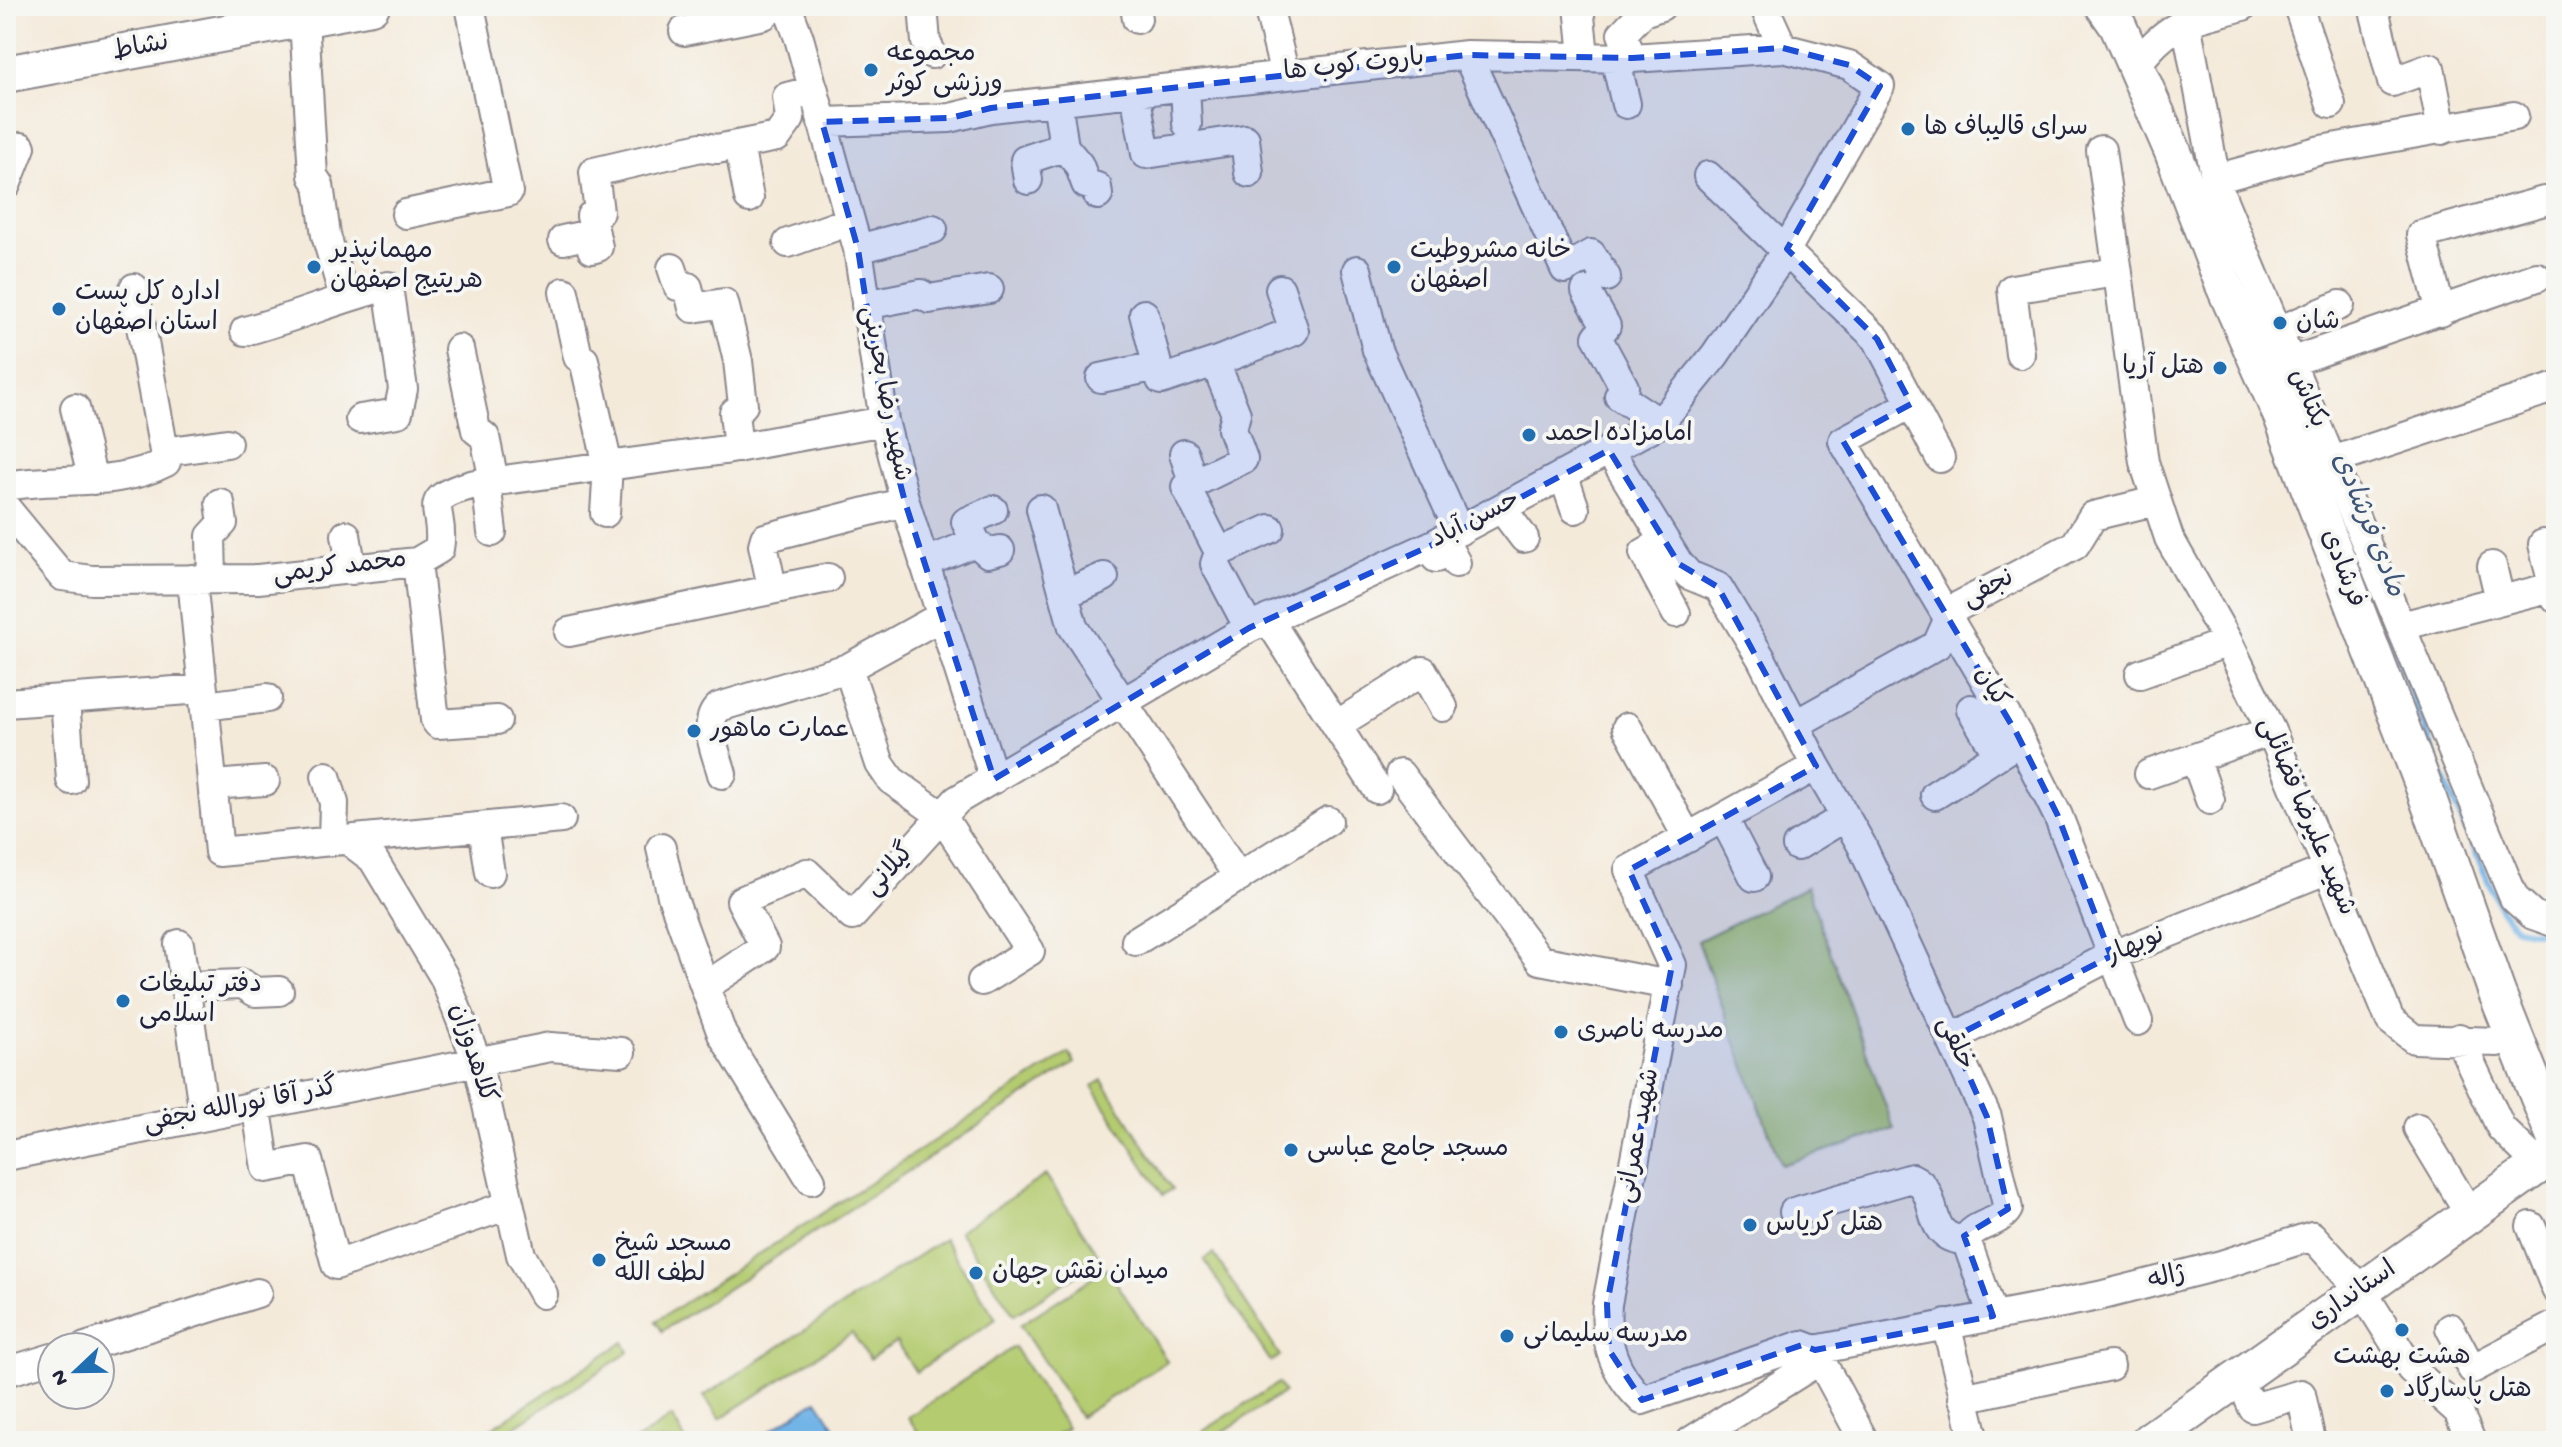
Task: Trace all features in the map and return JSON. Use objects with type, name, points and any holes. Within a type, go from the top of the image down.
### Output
[{"type":"main road","name":"نشاط","points":[[6,74],[302,12],[371,6]]},
{"type":"main road","name":"فرشادی","points":[[2104,6],[2118,26],[2136,66],[2223,283],[2283,419],[2433,809],[2513,1036],[2550,1162]]},
{"type":"main road","name":"استانداری","points":[[2149,1441],[2470,1214],[2550,1162]]},
{"type":"street","points":[[406,214],[508,192],[470,6]]},
{"type":"street","points":[[684,31],[764,15],[773,6]]},
{"type":"street","name":"شهید رضا بحرینی","points":[[787,6],[858,249],[884,421],[905,502],[994,779]]},
{"type":"street","points":[[923,6],[926,42],[932,54]]},
{"type":"street","points":[[1268,6],[1285,75]]},
{"type":"street","points":[[1579,6],[1584,56]]},
{"type":"street","points":[[1626,104],[1622,34],[1643,12],[1661,6]]},
{"type":"street","points":[[1764,6],[1783,48]]},
{"type":"street","points":[[2136,66],[2175,14],[2243,6]]},
{"type":"street","points":[[2298,6],[2331,104]]},
{"type":"street","points":[[2373,6],[2392,82],[2430,68],[2442,130]]},
{"type":"street","points":[[302,12],[313,176],[319,185],[326,235],[344,297]]},
{"type":"street","name":"بکتاش","points":[[2175,14],[2215,179],[2514,898],[2533,915],[2556,923]]},
{"type":"street","name":"باروت کوب ها","points":[[822,122],[950,118],[991,108],[1467,55],[1725,58],[1783,48],[1849,65],[1880,86]]},
{"type":"street","points":[[1467,55],[1565,269],[1591,254],[1606,326],[1597,337],[1624,387],[1619,396],[1660,423]]},
{"type":"street","name":"حسن آباد","points":[[941,815],[957,800],[1259,623],[1432,545],[1660,423],[1715,355],[1787,249],[1880,86]]},
{"type":"street","points":[[1185,87],[1187,124]]},
{"type":"street","points":[[563,240],[602,228],[594,172],[701,147],[717,149],[777,137],[790,119],[787,97],[814,90]]},
{"type":"street","points":[[1135,93],[1146,154],[1245,139],[1249,173]]},
{"type":"street","points":[[1057,101],[1064,147],[1079,165],[1086,184],[1097,187],[1098,195]]},
{"type":"street","points":[[2215,179],[2321,150],[2514,116]]},
{"type":"street","points":[[739,145],[749,198]]},
{"type":"street","points":[[6,185],[21,147]]},
{"type":"street","points":[[1028,180],[1025,160],[1064,147]]},
{"type":"street","points":[[2101,150],[2144,462],[2155,501]]},
{"type":"street","points":[[1708,176],[1877,339],[1940,458]]},
{"type":"street","points":[[2441,312],[2421,235],[2544,201]]},
{"type":"street","points":[[788,243],[850,221]]},
{"type":"street","points":[[858,249],[933,229]]},
{"type":"street","points":[[672,268],[678,286],[688,287],[693,308],[724,303],[738,361],[743,405],[734,413],[738,448]]},
{"type":"street","points":[[1357,270],[1377,350],[1459,531]]},
{"type":"street","points":[[2020,354],[2012,289],[2116,272]]},
{"type":"street","points":[[2290,362],[2537,277]]},
{"type":"street","points":[[245,331],[317,310],[344,297],[388,286],[403,389],[398,413],[360,419]]},
{"type":"street","points":[[134,288],[165,457]]},
{"type":"street","points":[[866,305],[921,294],[929,299],[989,289]]},
{"type":"street","points":[[1144,314],[1161,380],[1294,331],[1280,289]]},
{"type":"street","points":[[564,292],[578,357],[584,360],[590,379],[589,392],[608,466],[605,513]]},
{"type":"street","points":[[2278,331],[2340,305]]},
{"type":"street","points":[[459,349],[476,430],[485,437],[492,532]]},
{"type":"street","points":[[1215,362],[1236,414],[1232,429],[1243,459],[1186,487],[1219,552],[1215,564],[1338,724],[1540,960],[1669,985]]},
{"type":"street","points":[[1115,369],[1157,366]]},
{"type":"street","points":[[2332,461],[2556,387]]},
{"type":"street","name":"کیان","points":[[1911,404],[1843,441],[1948,620],[2009,748],[2058,816],[2138,1021]]},
{"type":"street","points":[[75,408],[93,480]]},
{"type":"street","name":"محمد کریمی","points":[[6,508],[62,576],[92,580],[258,579],[320,582],[352,570],[417,562],[439,549],[435,508],[440,498],[450,491],[490,482],[738,448],[884,421]]},
{"type":"street","points":[[6,485],[132,475],[165,457],[227,443]]},
{"type":"street","points":[[1609,450],[1665,541],[1644,553],[1676,613]]},
{"type":"street","points":[[1184,454],[1193,482]]},
{"type":"street","points":[[1564,477],[1575,509]]},
{"type":"street","name":"شهید علیرضا فضائلی","points":[[2155,501],[2169,538],[2228,642],[2271,731],[2390,1020],[2414,1039],[2459,1038],[2497,1042],[2513,1036]]},
{"type":"street","name":"نجفی","points":[[1796,724],[1937,645],[1953,609],[2075,545],[2093,516],[2155,501]]},
{"type":"street","points":[[772,587],[763,545],[765,538],[905,502]]},
{"type":"street","points":[[220,503],[223,523],[211,536],[202,579],[204,698],[219,852],[561,819]]},
{"type":"street","points":[[1041,509],[1073,627],[1126,702],[1239,878]]},
{"type":"street","points":[[1502,509],[1524,538]]},
{"type":"street","points":[[924,563],[988,546],[966,522],[993,510]]},
{"type":"street","points":[[1219,552],[1270,529]]},
{"type":"street","points":[[346,535],[352,570]]},
{"type":"street","name":"خلقی","points":[[1665,541],[1689,575],[1718,587],[1796,724],[1845,817],[1987,1117],[2008,1209],[2004,1215],[1969,1233],[1966,1240]]},
{"type":"street","points":[[2401,626],[2500,600],[2555,590],[2543,544]]},
{"type":"street","points":[[1432,545],[1436,558],[1449,550],[1456,563]]},
{"type":"street","points":[[417,562],[435,720],[438,724],[497,720]]},
{"type":"street","points":[[2492,566],[2500,600]]},
{"type":"street","points":[[1065,594],[1104,577]]},
{"type":"street","points":[[569,632],[772,587],[828,578]]},
{"type":"street","points":[[722,774],[710,726],[712,713],[719,707],[848,668],[940,617]]},
{"type":"street","points":[[2140,674],[2228,642]]},
{"type":"street","points":[[848,668],[880,764],[891,780],[941,815],[1030,951],[982,981]]},
{"type":"street","points":[[1338,724],[1423,671],[1443,707]]},
{"type":"street","points":[[6,703],[65,699],[267,698]]},
{"type":"street","points":[[65,699],[71,780]]},
{"type":"street","points":[[1935,795],[2009,748],[1971,709]]},
{"type":"street","points":[[1627,727],[1688,838],[1816,766]]},
{"type":"street","points":[[2149,774],[2271,731]]},
{"type":"street","points":[[2195,758],[2210,800]]},
{"type":"street","points":[[326,776],[340,840]]},
{"type":"street","points":[[213,785],[265,781]]},
{"type":"street","name":"گیلانی","points":[[706,986],[765,947],[741,901],[807,873],[852,916],[941,815]]},
{"type":"street","points":[[1797,846],[1845,817]]},
{"type":"street","points":[[1724,819],[1754,877]]},
{"type":"street","points":[[1136,941],[1328,821]]},
{"type":"street","points":[[483,827],[490,873]]},
{"type":"street","name":"شهید عمرانی","points":[[1688,838],[1629,870],[1672,965],[1605,1328],[1617,1369],[1642,1400],[1802,1345],[1817,1355]]},
{"type":"street","name":"کلاهدوزان","points":[[340,840],[373,859],[444,977],[477,1061],[521,1255],[543,1294]]},
{"type":"street","points":[[661,848],[672,896],[722,1034],[811,1180]]},
{"type":"street","name":"نوبهار","points":[[1952,1038],[2111,956],[2326,870]]},
{"type":"street","points":[[179,944],[204,1115]]},
{"type":"street","points":[[185,986],[243,984],[255,992],[279,991]]},
{"type":"street","points":[[2459,1038],[2501,1128],[2550,1162]]},
{"type":"street","name":"گذر آقا نورالله نجفی","points":[[6,1156],[550,1047],[621,1052]]},
{"type":"street","points":[[256,1104],[266,1168],[308,1160],[336,1265],[509,1205]]},
{"type":"street","points":[[2418,1128],[2470,1214]]},
{"type":"street","points":[[1794,1212],[1912,1178],[1924,1191],[1943,1236],[1950,1240],[1966,1240],[1993,1316]]},
{"type":"street","points":[[2531,1226],[2556,1289]]},
{"type":"street","name":"ژاله","points":[[1817,1355],[1946,1324],[2099,1296],[2221,1265],[2312,1236],[2362,1291]]},
{"type":"street","points":[[2362,1291],[2411,1369],[2458,1411],[2471,1441]]},
{"type":"street","points":[[116,1337],[257,1293]]},
{"type":"street","points":[[1946,1324],[1975,1441]]},
{"type":"street","points":[[2450,1328],[2472,1369],[2556,1325]]},
{"type":"street","points":[[1691,1441],[1817,1355],[1858,1439]]},
{"type":"street","points":[[6,1372],[36,1363]]},
{"type":"street","points":[[1963,1398],[2110,1366]]},
{"type":"street","points":[[2249,1399],[2253,1408],[2301,1394],[2311,1441]]},
{"type":"highlighted area","points":[[1783,48],[1849,65],[1880,86],[1787,249],[1877,339],[1911,404],[1843,441],[2017,734],[2058,816],[2111,956],[1952,1038],[1987,1117],[2008,1209],[1964,1236],[1993,1316],[1815,1350],[1802,1345],[1642,1400],[1609,1350],[1607,1304],[1672,965],[1629,870],[1816,766],[1718,587],[1679,564],[1609,450],[1432,545],[1249,628],[994,779],[905,502],[884,421],[858,249],[822,122],[950,118],[991,108],[1467,55],[1632,58]]},
{"type":"green space","points":[[1807,887],[1894,1129],[1781,1165],[1698,941]]},
{"type":"green space","points":[[1069,1053],[1075,1063],[662,1331],[656,1321]]},
{"type":"green space","points":[[1102,1080],[1172,1189],[1163,1195],[1092,1086]]},
{"type":"green space","points":[[1046,1175],[1101,1259],[1014,1315],[959,1231]]},
{"type":"green space","points":[[944,1239],[996,1319],[916,1372],[896,1342],[870,1359],[852,1333],[720,1419],[704,1396]]},
{"type":"green space","points":[[1214,1254],[1280,1356],[1271,1362],[1204,1260]]},
{"type":"green space","points":[[1107,1268],[1167,1361],[1080,1417],[1020,1325]]},
{"type":"green space","points":[[624,1342],[629,1352],[493,1441],[472,1441]]},
{"type":"green space","points":[[1014,1347],[1067,1428],[1047,1441],[924,1441],[908,1417]]},
{"type":"green space","points":[[1278,1383],[1284,1392],[1209,1441],[1188,1441]]},
{"type":"green space","points":[[672,1417],[686,1441],[635,1441]]},
{"type":"water","points":[[817,1400],[844,1441],[754,1441]]},
{"type":"waterway","name":"مادی فرشادی","points":[[2385,625],[2448,789],[2501,910],[2516,928],[2545,933]]},
{"type":"place","name":"مجموعه ورزشی کوثر","points":[[871,70]]},
{"type":"place","name":"سرای قالیباف ها","points":[[1908,129]]},
{"type":"place","name":"مهمانپذیر هریتیج اصفهان","points":[[314,267]]},
{"type":"place","name":"خانه مشروطیت اصفهان","points":[[1394,267]]},
{"type":"place","name":"اداره کل پست استان اصفهان","points":[[59,309]]},
{"type":"place","name":"شان","points":[[2280,323]]},
{"type":"place","name":"هتل آریا","points":[[2220,368]]},
{"type":"place","name":"امامزاده احمد","points":[[1529,435]]},
{"type":"place","name":"عمارت ماهور","points":[[694,731]]},
{"type":"place","name":"دفتر تبلیغات اسلامی","points":[[123,1001]]},
{"type":"place","name":"مدرسه ناصری","points":[[1561,1032]]},
{"type":"place","name":"مسجد جامع عباسی","points":[[1291,1150]]},
{"type":"place","name":"هتل کریاس","points":[[1750,1225]]},
{"type":"place","name":"مسجد شیخ لطف الله","points":[[599,1260]]},
{"type":"place","name":"میدان نقش جهان","points":[[976,1273]]},
{"type":"place","name":"هشت بهشت","points":[[2402,1330]]},
{"type":"place","name":"مدرسه سلیمانی","points":[[1507,1336]]},
{"type":"place","name":"هتل پاسارگاد","points":[[2387,1391]]}]
